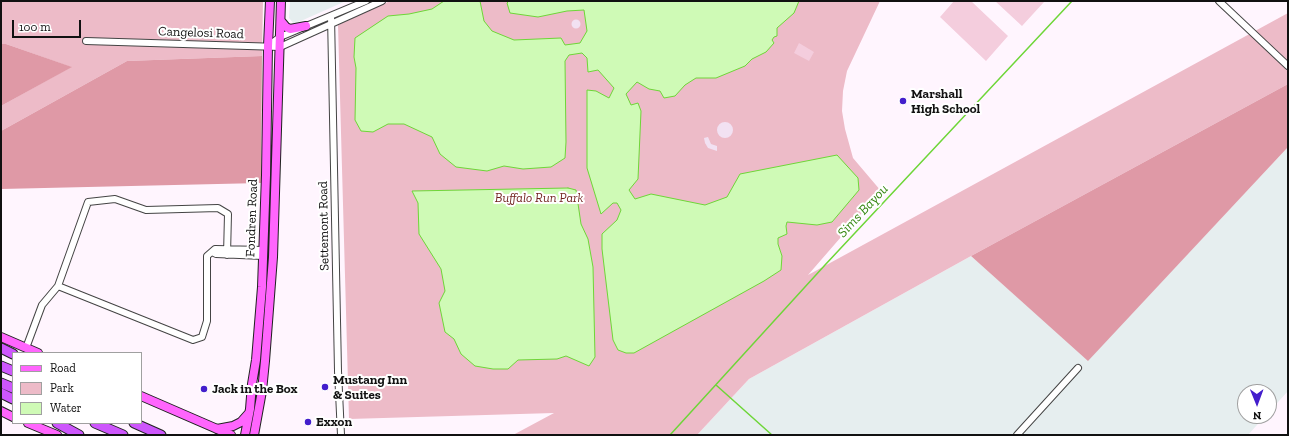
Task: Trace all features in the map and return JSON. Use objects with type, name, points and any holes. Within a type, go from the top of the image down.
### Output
[{"type":"highway","points":[[1,348],[12,354]]},
{"type":"highway","points":[[1,366],[12,371]]},
{"type":"highway","points":[[1,383],[12,388]]},
{"type":"highway","points":[[1,393],[12,398]]},
{"type":"highway","points":[[142,422],[162,435]]},
{"type":"highway","points":[[59,424],[79,435]]},
{"type":"highway","points":[[97,424],[123,435]]},
{"type":"highway","points":[[136,424],[162,435]]},
{"type":"main road","name":"Fondren Road","points":[[245,435],[256,360],[264,253],[270,1]]},
{"type":"main road","name":"Fondren Road","points":[[254,435],[265,361],[273,254],[281,1]]},
{"type":"main road","points":[[280,21],[286,27],[290,28],[306,26]]},
{"type":"main road","points":[[267,105],[278,105]]},
{"type":"main road","points":[[266,175],[276,175]]},
{"type":"main road","points":[[264,253],[273,254]]},
{"type":"main road","points":[[1,337],[36,352]]},
{"type":"main road","points":[[256,360],[265,361]]},
{"type":"main road","points":[[142,396],[225,433],[233,426],[241,422],[249,413]]},
{"type":"main road","points":[[1,411],[12,416]]},
{"type":"main road","points":[[30,424],[57,435]]},
{"type":"main road","points":[[256,425],[260,435]]},
{"type":"street","points":[[268,46],[280,37],[366,1]]},
{"type":"street","points":[[280,47],[382,1]]},
{"type":"street","points":[[1219,1],[1288,66]]},
{"type":"street","name":"Settemont Road","points":[[331,16],[338,363],[341,435]]},
{"type":"street","name":"Cangelosi Road","points":[[86,41],[280,47]]},
{"type":"street","points":[[26,348],[42,305],[58,286],[88,202],[115,199],[146,210],[218,208],[228,214],[227,252]]},
{"type":"street","points":[[58,286],[193,340],[202,336],[207,321],[207,256],[215,249],[227,252],[264,253]]},
{"type":"street","points":[[1017,435],[1078,368]]},
{"type":"shaded area","points":[[290,1],[346,1],[294,24],[289,18]]},
{"type":"shaded area","points":[[954,1],[971,1],[1008,36],[986,61],[940,17]]},
{"type":"shaded area","points":[[995,1],[1043,1],[1044,2],[1022,26]]},
{"type":"shaded area","points":[[576,19],[581,24],[576,29],[571,24]]},
{"type":"shaded area","points":[[799,43],[814,52],[809,61],[794,53]]},
{"type":"shaded area","points":[[1,44],[6,44],[72,67],[1,106]]},
{"type":"shaded area","points":[[262,56],[261,183],[1,189],[1,131],[127,61]]},
{"type":"shaded area","points":[[1288,84],[1288,147],[1088,361],[971,256]]},
{"type":"shaded area","points":[[722,122],[728,122],[733,127],[731,136],[728,138],[722,138],[717,133],[717,127]]},
{"type":"shaded area","points":[[708,137],[711,144],[717,146],[717,151],[708,148],[704,138]]},
{"type":"shaded area","points":[[1288,147],[1288,391],[1277,403],[1277,384],[1237,384],[1237,424],[1258,424],[1248,435],[697,435],[749,379],[971,256],[1088,360]]},
{"type":"green space","points":[[1,1],[263,1],[262,56],[127,61],[1,131],[1,106],[71,67],[6,44],[1,44]]},
{"type":"green space","name":"Buffalo Run Park","points":[[390,1],[880,1],[847,71],[843,91],[842,111],[853,158],[881,191],[808,275],[1288,13],[1288,84],[971,256],[749,379],[697,435],[513,435],[554,413],[349,419],[338,25]]},
{"type":"water","points":[[444,1],[480,1],[484,21],[492,31],[514,40],[561,38],[565,45],[580,43],[587,31],[584,10],[567,11],[538,17],[510,13],[507,3],[509,1],[799,1],[794,13],[777,28],[777,36],[772,40],[774,43],[766,52],[752,59],[745,66],[716,78],[696,78],[685,85],[675,96],[664,98],[660,91],[649,89],[637,82],[626,94],[631,105],[638,103],[641,111],[638,179],[629,190],[635,199],[651,194],[705,205],[727,197],[740,174],[837,155],[858,178],[859,190],[832,222],[817,225],[787,222],[787,234],[778,238],[778,244],[782,256],[781,270],[764,281],[634,353],[626,353],[618,350],[613,340],[602,249],[602,234],[617,220],[621,210],[617,203],[613,203],[601,214],[587,168],[587,90],[596,91],[609,98],[614,88],[598,70],[588,72],[587,58],[582,53],[569,55],[565,61],[565,158],[551,167],[523,169],[504,166],[487,171],[456,167],[440,154],[432,137],[404,124],[388,124],[373,132],[361,131],[355,120],[355,38],[388,16],[409,14],[432,9]]},
{"type":"water","points":[[568,188],[576,190],[581,224],[588,239],[593,267],[595,357],[589,366],[566,356],[557,359],[518,360],[508,369],[493,369],[475,366],[461,354],[454,339],[445,332],[439,303],[445,291],[441,269],[419,234],[418,203],[412,191]]},
{"type":"waterway","name":"Sims Bayou","points":[[670,435],[825,265],[1072,1]]},
{"type":"waterway","points":[[716,385],[772,435]]},
{"type":"place","name":"Marshall High School","points":[[903,101]]},
{"type":"place","name":"Mustang Inn & Suites","points":[[325,387]]},
{"type":"place","name":"Jack in the Box","points":[[204,389]]},
{"type":"place","name":"Exxon","points":[[308,422]]}]
